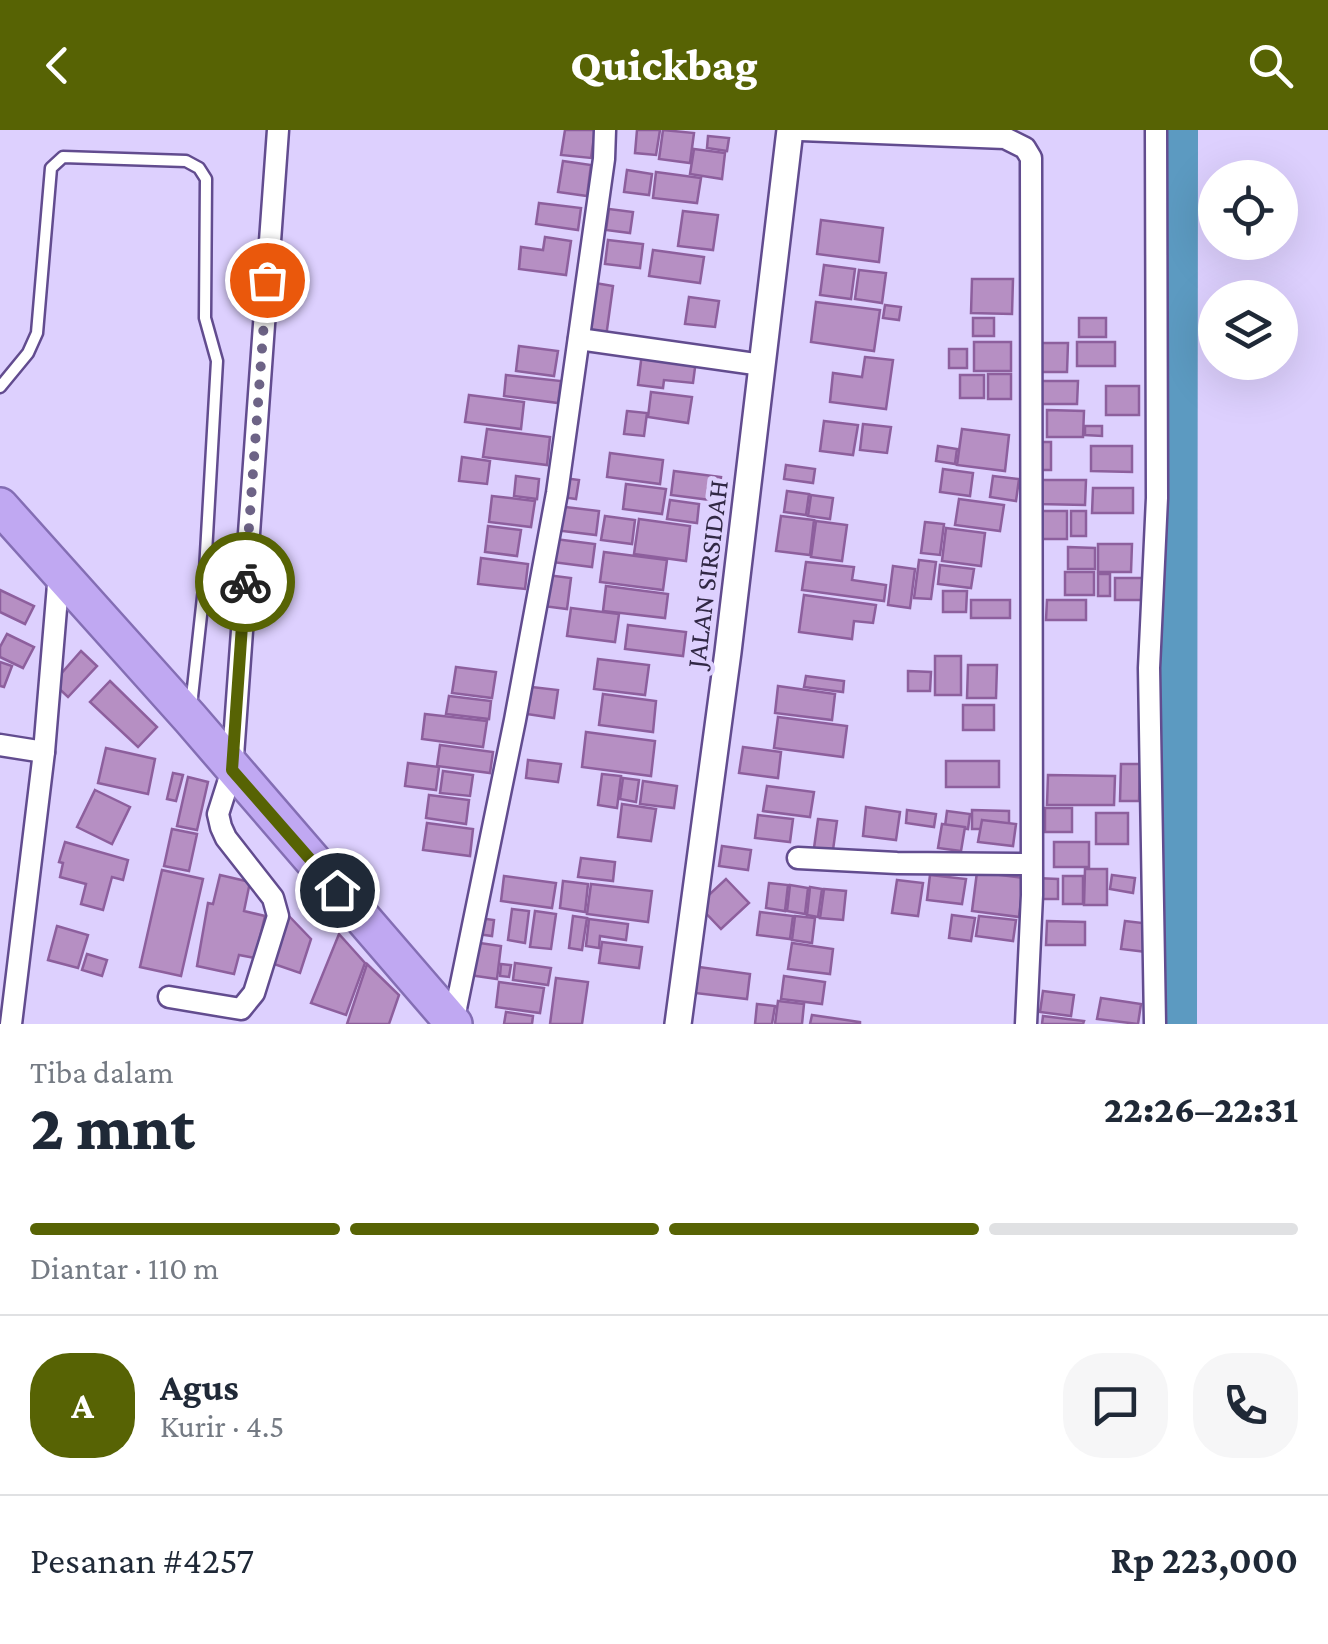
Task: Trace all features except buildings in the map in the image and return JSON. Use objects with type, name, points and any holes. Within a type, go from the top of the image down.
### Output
[{"type":"highway","points":[[0,506],[190,718],[453,1023]]},
{"type":"street","points":[[168,997],[241,1008],[254,993],[278,916],[273,898],[226,838],[218,814],[232,770],[278,130]]},
{"type":"street","points":[[453,1023],[556,493],[605,130]]},
{"type":"street","name":"JALAN SIRSIDAH","points":[[678,1024],[728,652],[790,130]]},
{"type":"street","points":[[800,130],[1006,138],[1025,148],[1031,158],[1032,864],[1026,1024]]},
{"type":"street","points":[[1154,1024],[1149,668],[1157,498],[1156,130]]},
{"type":"street","points":[[579,339],[762,365]]},
{"type":"street","points":[[12,1024],[44,752],[59,570]]},
{"type":"street","points":[[0,745],[44,752]]},
{"type":"street","points":[[798,858],[897,864],[1032,864]]},
{"type":"lane","points":[[0,386],[28,353],[37,333],[51,168],[63,157],[186,161],[199,168],[206,178],[205,318],[217,361],[204,588],[190,718]]},
{"type":"waterway","points":[[1177,1024],[1178,130]]},
{"type":"way so far","points":[[245,582],[267,280]]},
{"type":"route","points":[[245,582],[232,770],[337,890]]}]
